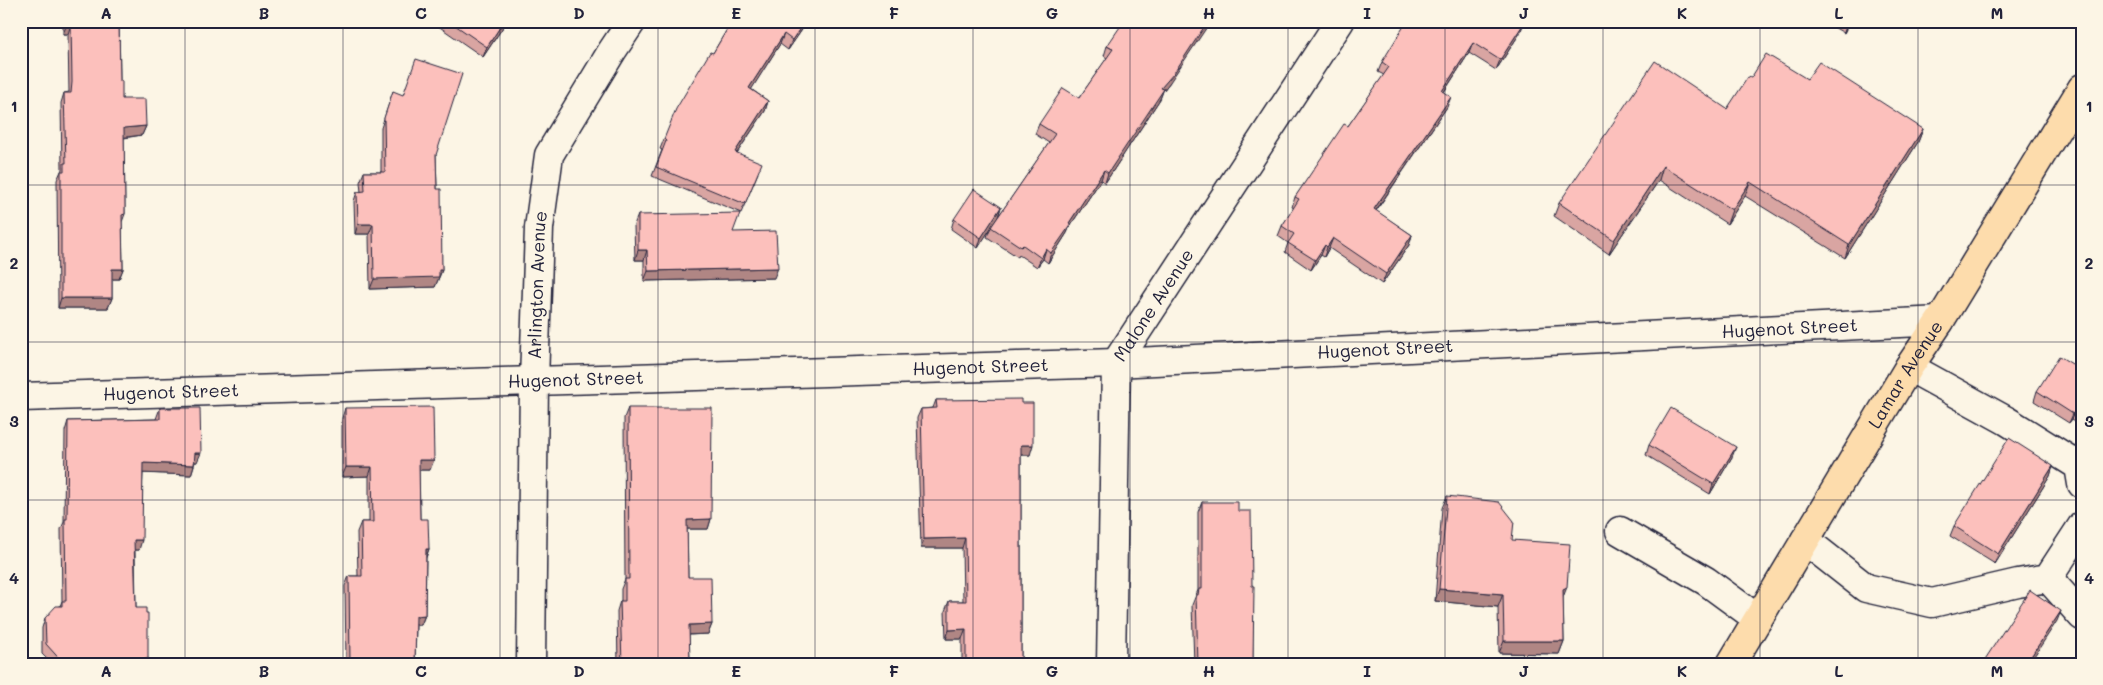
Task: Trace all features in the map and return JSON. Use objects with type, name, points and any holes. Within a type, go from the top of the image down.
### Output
[{"type":"main road","name":"Lamar Avenue","points":[[1731,664],[1909,367],[1940,321],[2082,88]]},
{"type":"street","name":"Arlington Avenue","points":[[531,664],[534,381],[539,228],[549,156],[632,21]]},
{"type":"street","name":"Malone Avenue","points":[[1110,664],[1116,363],[1340,21]]},
{"type":"street","name":"Hugenot Street","points":[[21,397],[1116,363],[1940,321]]},
{"type":"street","points":[[1909,367],[2007,421],[2079,466],[2082,484]]},
{"type":"street","points":[[1805,540],[1866,588],[1932,603],[2048,578],[2082,526]]},
{"type":"street","points":[[1620,531],[1706,581],[1758,619]]},
{"type":"street","points":[[2048,578],[2082,616]]},
{"type":"building","points":[[67,21],[119,21],[122,99],[145,99],[146,126],[124,128],[125,214],[122,215],[123,269],[112,269],[112,298],[61,298],[61,171],[64,171],[64,163],[66,163],[64,93],[71,93],[72,82],[71,24],[67,24]]},
{"type":"building","points":[[449,21],[504,21],[487,47]]},
{"type":"building","points":[[732,21],[805,21],[792,40],[784,34],[749,88],[768,101],[735,152],[762,163],[745,204],[656,167],[666,141],[664,139],[676,109],[710,52],[713,53]]},
{"type":"building","points":[[1124,21],[1208,21],[1174,73],[1161,88],[1164,89],[1108,173],[1104,170],[1051,253],[1046,249],[1041,258],[1023,245],[1021,247],[991,227],[1055,134],[1039,124],[1063,88],[1079,98],[1113,49],[1107,46]]},
{"type":"building","points":[[1407,21],[1520,21],[1524,23],[1500,60],[1473,43],[1442,91],[1451,97],[1374,209],[1412,235],[1386,274],[1333,238],[1327,247],[1325,245],[1315,260],[1288,243],[1294,234],[1282,226],[1299,199],[1295,197],[1344,124],[1348,126],[1389,67],[1382,62]]},
{"type":"building","points":[[1766,54],[1807,79],[1819,62],[1923,129],[1849,245],[1750,182],[1732,210],[1663,166],[1614,240],[1559,203],[1655,61],[1727,109],[1748,77],[1751,78]]},
{"type":"building","points":[[416,59],[462,74],[436,155],[437,189],[441,189],[442,270],[439,270],[439,277],[374,279],[373,224],[358,224],[357,192],[365,191],[364,172],[385,172],[384,118],[393,91],[403,95]]},
{"type":"building","points":[[974,189],[1001,207],[981,238],[954,219]]},
{"type":"building","points":[[740,213],[733,232],[776,231],[778,268],[648,271],[647,250],[638,250],[638,215]]},
{"type":"building","points":[[2059,356],[2082,370],[2082,413],[2076,409],[2073,414],[2037,391]]},
{"type":"building","points":[[1021,399],[1021,403],[1033,403],[1033,445],[1021,445],[1021,664],[966,664],[966,629],[949,630],[949,601],[966,601],[965,538],[924,539],[921,409],[937,408],[936,400]]},
{"type":"building","points":[[433,407],[434,460],[419,460],[420,519],[428,519],[429,549],[426,549],[425,615],[416,616],[415,664],[350,664],[349,576],[362,576],[361,522],[373,522],[372,467],[346,467],[345,408]]},
{"type":"building","points":[[160,408],[200,408],[201,453],[195,453],[194,465],[143,463],[142,540],[134,540],[136,608],[146,608],[146,613],[148,613],[148,659],[122,660],[123,664],[64,664],[46,644],[45,618],[56,606],[62,606],[62,601],[66,601],[65,519],[67,519],[68,421],[160,419]]},
{"type":"building","points":[[628,408],[712,408],[711,519],[687,520],[688,577],[711,577],[712,624],[689,625],[690,664],[622,664],[620,601],[625,601],[625,579],[629,579]]},
{"type":"building","points":[[1671,408],[1736,447],[1713,484],[1649,445]]},
{"type":"building","points":[[2009,438],[2053,466],[1998,554],[1954,526]]},
{"type":"building","points":[[1447,496],[1499,502],[1514,521],[1512,540],[1570,544],[1567,587],[1563,589],[1564,641],[1504,641],[1503,594],[1439,589]]},
{"type":"building","points":[[1202,502],[1238,502],[1238,511],[1251,511],[1252,586],[1254,586],[1253,664],[1198,664],[1196,595],[1198,595],[1199,589],[1202,589]]},
{"type":"building","points":[[2030,590],[2061,611],[2026,664],[1982,664]]}]
